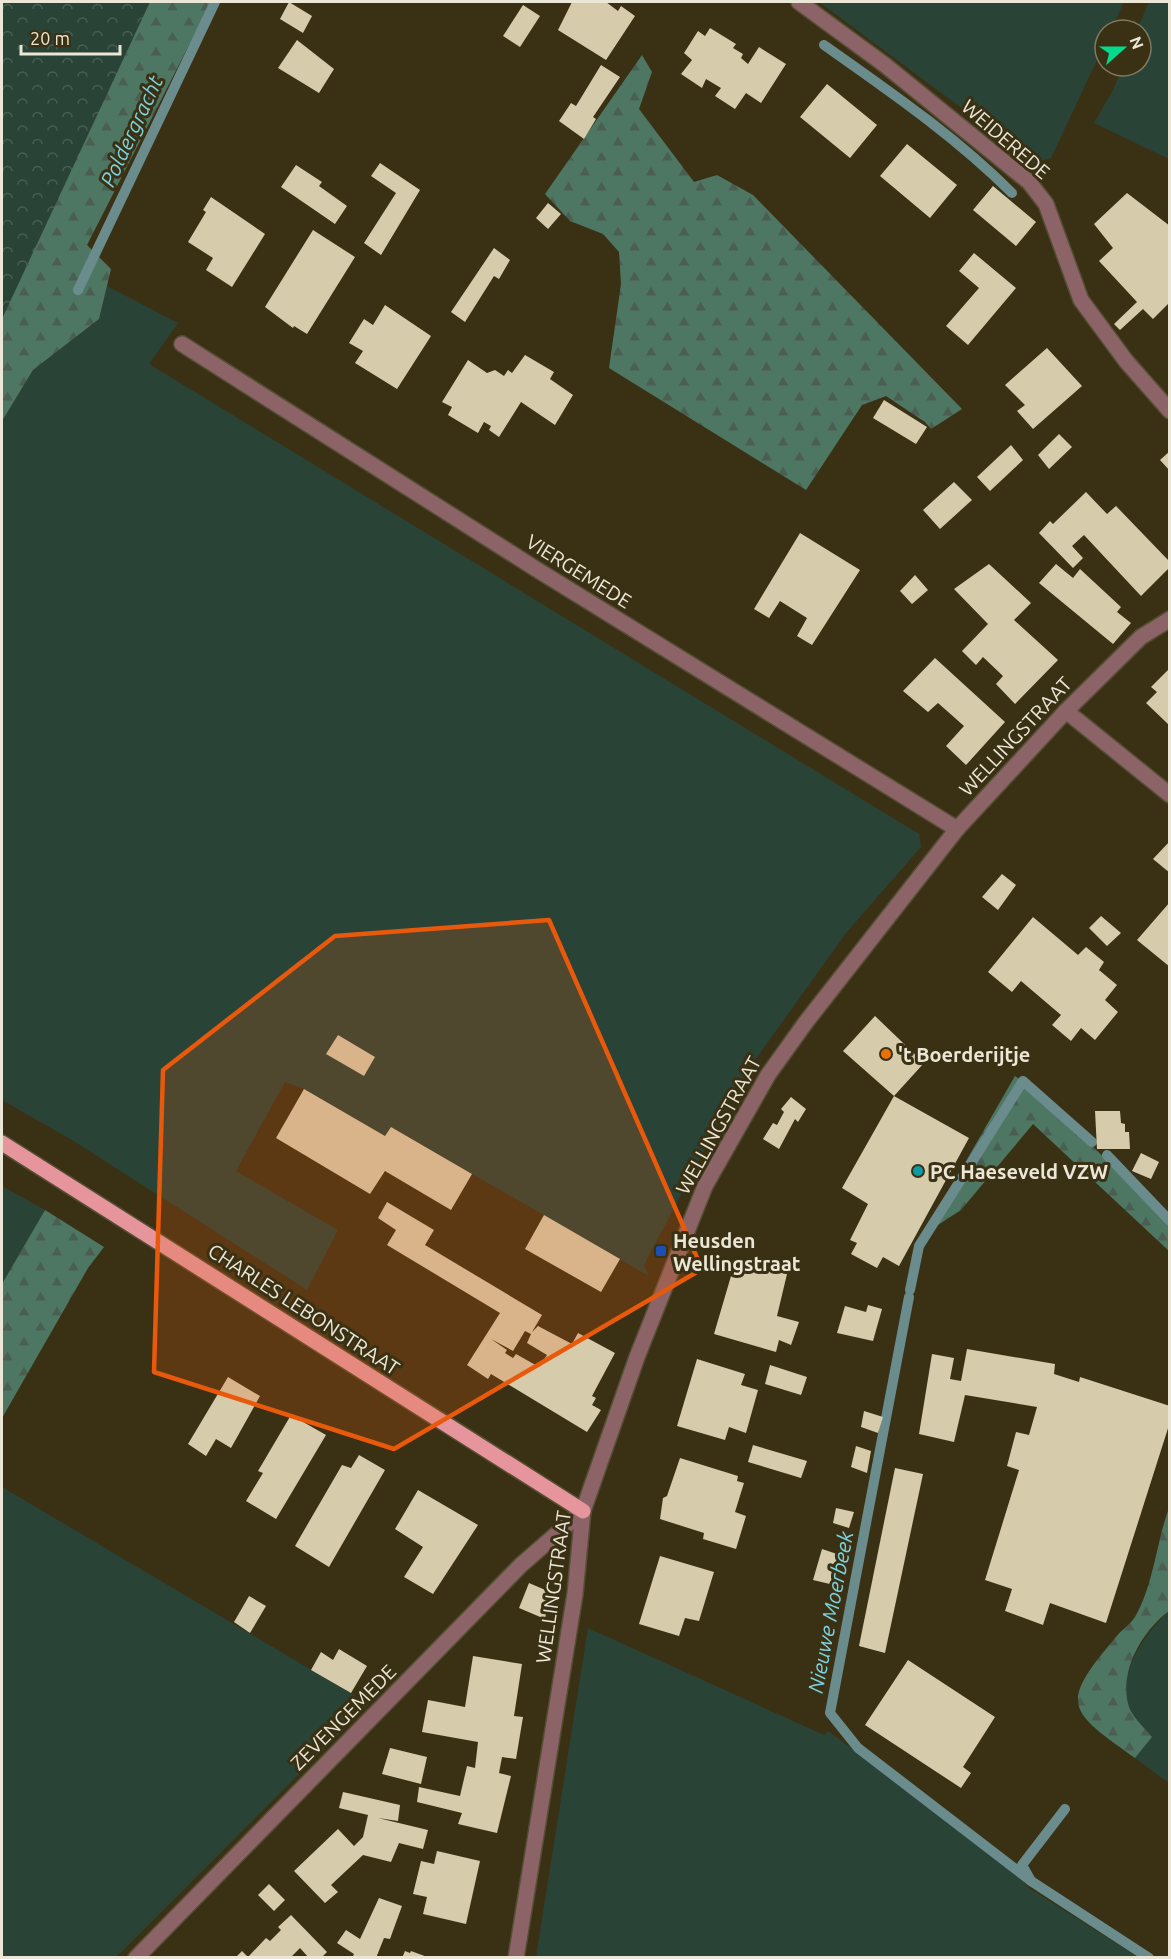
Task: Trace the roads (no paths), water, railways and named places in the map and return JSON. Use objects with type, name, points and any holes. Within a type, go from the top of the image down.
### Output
[{"type":"main road","name":"CHARLES LEBONSTRAAT","points":[[2,1143],[583,1511]]},
{"type":"street","name":"WEIDEREDE","points":[[799,2],[885,65],[1029,183],[1046,204],[1081,300],[1126,361],[1170,411]]},
{"type":"street","name":"VIERGEMEDE","points":[[182,344],[545,575],[957,829]]},
{"type":"street","name":"WELLINGSTRAAT","points":[[516,1958],[575,1594],[583,1511],[641,1347],[705,1186],[768,1075],[957,829],[1066,711],[1140,637],[1170,619]]},
{"type":"street","points":[[1066,711],[1170,795]]},
{"type":"street","name":"ZEVENGEMEDE","points":[[136,1958],[521,1565],[583,1511]]},
{"type":"waterway","name":"Poldergracht","points":[[78,290],[215,2]]},
{"type":"waterway","points":[[824,45],[945,133],[1012,193]]},
{"type":"waterway","name":"Nieuwe Moerbeek","points":[[910,1290],[919,1246],[1023,1081],[1092,1142]]},
{"type":"waterway","name":"Nieuwe Moerbeek","points":[[1107,1155],[1170,1221]]},
{"type":"waterway","name":"Nieuwe Moerbeek","points":[[909,1297],[830,1713],[858,1748],[1031,1881]]},
{"type":"waterway","name":"Nieuwe Moerbeek","points":[[1065,1809],[1022,1865],[1031,1881],[1149,1958]]},
{"type":"place","name":"'t Boerderijtje","points":[[886,1054]]},
{"type":"place","name":"PC Haeseveld VZW","points":[[918,1171]]},
{"type":"place","name":"Heusden Wellingstraat","points":[[661,1251]]}]
